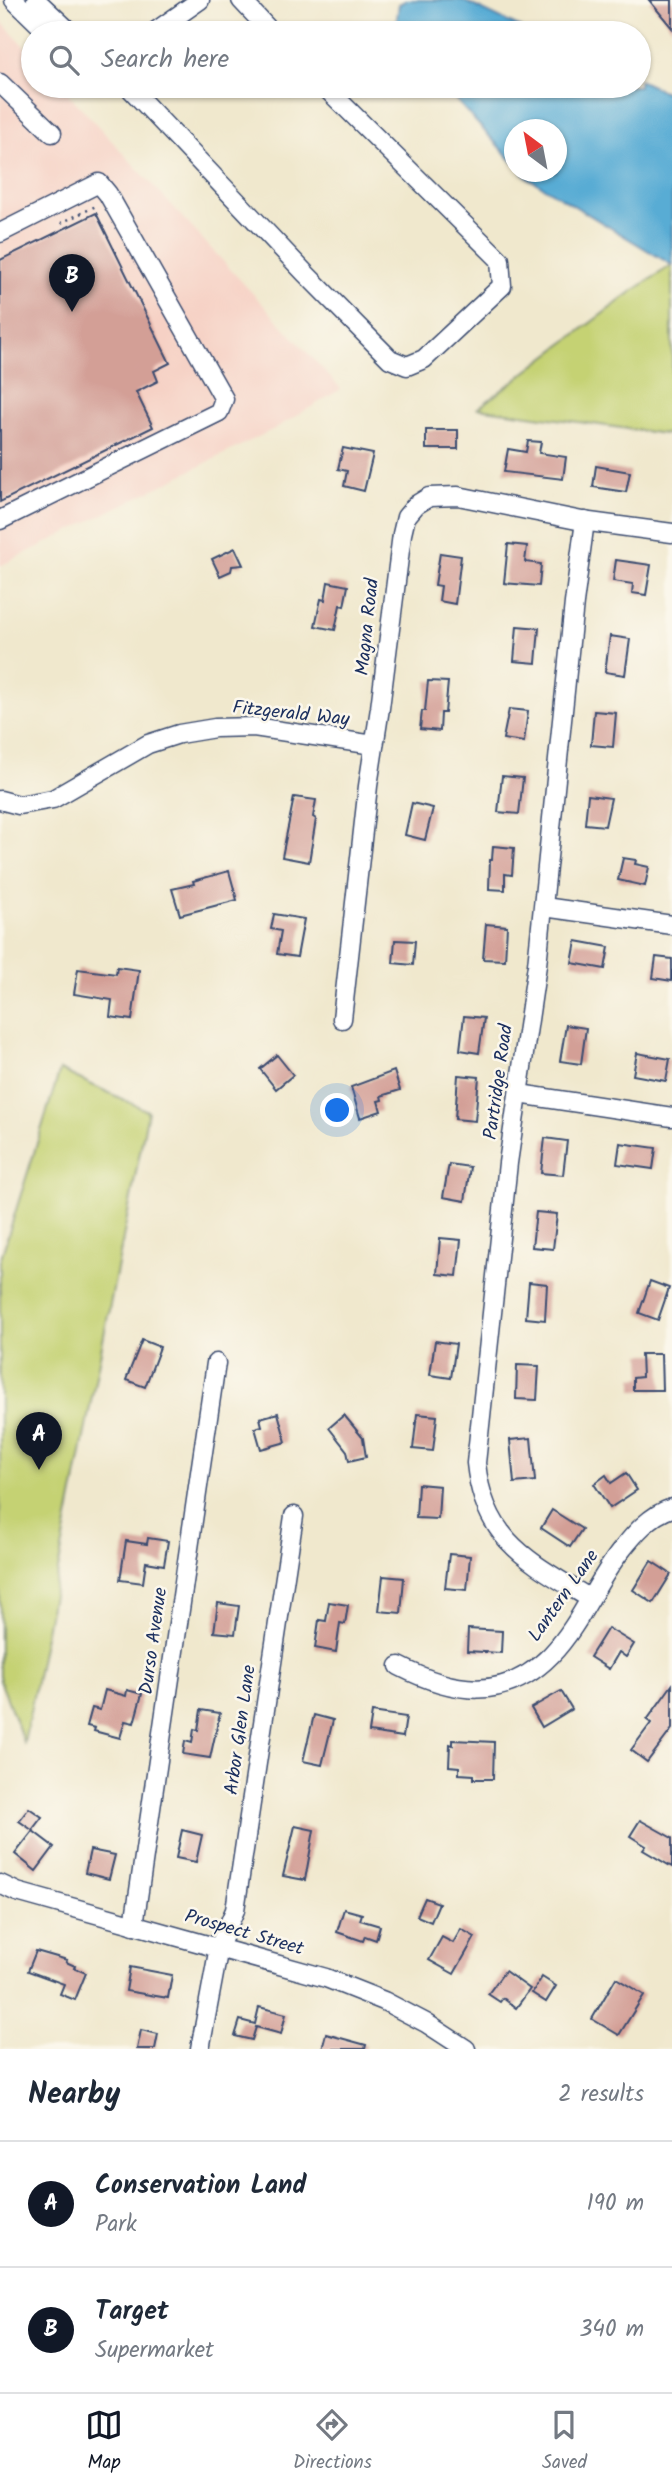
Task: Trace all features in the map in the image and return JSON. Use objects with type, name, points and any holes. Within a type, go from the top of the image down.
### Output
[{"type":"street","points":[[14,0],[36,21]]},
{"type":"street","points":[[36,0],[55,21]]},
{"type":"street","points":[[170,21],[200,0]]},
{"type":"street","points":[[241,0],[261,21]]},
{"type":"street","points":[[0,83],[52,133]]},
{"type":"street","points":[[139,98],[305,274],[390,359],[407,366],[424,359],[502,286],[500,260],[336,98]]},
{"type":"street","points":[[0,233],[99,183],[108,194],[224,399],[219,412],[0,520]]},
{"type":"street","name":"Magna Road","points":[[342,1019],[374,745],[401,534],[406,517],[415,505],[429,496],[458,496],[586,521],[672,533]]},
{"type":"street","name":"Partridge Road","points":[[586,521],[574,603],[544,907],[489,1326],[477,1442],[478,1481],[494,1525],[510,1545],[589,1598]]},
{"type":"street","name":"Fitzgerald Way","points":[[0,800],[19,805],[53,799],[148,744],[179,734],[215,728],[254,727],[374,745]]},
{"type":"street","points":[[544,907],[672,925]]},
{"type":"street","points":[[519,1094],[672,1117]]},
{"type":"street","name":"Durso Avenue","points":[[134,1925],[216,1363]]},
{"type":"street","name":"Lantern Lane","points":[[399,1666],[448,1686],[478,1689],[502,1686],[526,1676],[551,1654],[606,1570],[640,1529],[647,1521],[672,1508]]},
{"type":"street","name":"Arbor Glen Lane","points":[[200,2049],[219,1947],[235,1910],[294,1516]]},
{"type":"street","name":"Prospect Street","points":[[0,1884],[17,1892],[326,1978],[384,2001],[426,2023],[466,2049]]},
{"type":"shaded area","points":[[0,20],[21,43],[21,98],[72,98],[341,389],[276,428],[0,566]]},
{"type":"green space","points":[[672,265],[672,435],[478,408],[634,290]]},
{"type":"green space","points":[[60,1070],[148,1111],[24,1743],[0,1680],[0,1261]]},
{"type":"water","points":[[407,0],[462,0],[506,21],[397,21],[399,4]]},
{"type":"water","points":[[651,85],[672,95],[672,265],[535,182],[567,182],[567,119],[504,119],[504,152],[454,98],[651,98]]},
{"type":"building","points":[[649,0],[672,0],[672,28]]},
{"type":"building","points":[[96,213],[170,363],[154,371],[158,381],[136,392],[153,427],[0,502],[0,260]]},
{"type":"building","points":[[426,430],[458,430],[458,449],[426,449]]},
{"type":"building","points":[[528,441],[541,442],[539,453],[566,457],[563,479],[504,472],[508,449],[526,452]]},
{"type":"building","points":[[343,448],[373,454],[364,491],[344,486],[347,471],[338,469]]},
{"type":"building","points":[[596,466],[630,472],[626,492],[593,487]]},
{"type":"building","points":[[508,544],[527,546],[525,562],[541,564],[539,586],[504,583]]},
{"type":"building","points":[[235,548],[243,565],[232,566],[231,571],[220,576],[212,559]]},
{"type":"building","points":[[440,553],[461,556],[455,604],[439,601],[441,586],[435,585]]},
{"type":"building","points":[[616,560],[651,565],[646,595],[632,593],[633,584],[613,581]]},
{"type":"building","points":[[328,582],[348,586],[344,606],[340,605],[335,630],[315,626],[321,599],[325,600]]},
{"type":"building","points":[[517,626],[539,628],[536,663],[514,661]]},
{"type":"building","points":[[610,636],[630,639],[625,675],[605,672]]},
{"type":"building","points":[[428,681],[448,682],[440,731],[420,729]]},
{"type":"building","points":[[509,709],[528,711],[524,742],[503,739]]},
{"type":"building","points":[[594,711],[616,713],[613,747],[591,745]]},
{"type":"building","points":[[502,776],[523,778],[519,814],[498,812]]},
{"type":"building","points":[[588,795],[611,798],[605,826],[585,824]]},
{"type":"building","points":[[294,797],[316,800],[313,817],[316,819],[309,862],[282,857]]},
{"type":"building","points":[[412,803],[433,808],[425,840],[405,835]]},
{"type":"building","points":[[493,846],[514,848],[512,875],[505,874],[505,890],[489,889]]},
{"type":"building","points":[[623,858],[636,860],[635,864],[649,867],[645,886],[618,880]]},
{"type":"building","points":[[229,871],[237,900],[180,915],[172,889]]},
{"type":"building","points":[[274,914],[304,919],[297,957],[277,954],[281,931],[271,929]]},
{"type":"building","points":[[486,924],[507,926],[505,960],[483,959]]},
{"type":"building","points":[[395,940],[415,941],[413,965],[393,963]]},
{"type":"building","points":[[576,941],[609,947],[605,969],[572,963]]},
{"type":"building","points":[[656,957],[672,959],[672,981],[653,978]]},
{"type":"building","points":[[117,967],[139,970],[132,1020],[110,1017],[112,1000],[74,994],[78,969],[116,974]]},
{"type":"building","points":[[464,1016],[484,1018],[479,1053],[460,1050]]},
{"type":"building","points":[[566,1025],[586,1028],[581,1064],[560,1061]]},
{"type":"building","points":[[637,1053],[670,1059],[666,1081],[633,1075]]},
{"type":"building","points":[[277,1055],[293,1075],[276,1089],[260,1069]]},
{"type":"building","points":[[394,1071],[400,1090],[381,1096],[382,1100],[378,1101],[381,1111],[360,1118],[351,1087]]},
{"type":"building","points":[[458,1075],[479,1077],[475,1121],[455,1119]]},
{"type":"building","points":[[545,1138],[567,1141],[563,1175],[541,1173]]},
{"type":"building","points":[[620,1143],[656,1148],[653,1169],[617,1164]]},
{"type":"building","points":[[449,1164],[470,1167],[465,1201],[443,1197]]},
{"type":"building","points":[[536,1212],[557,1214],[553,1249],[532,1247]]},
{"type":"building","points":[[440,1238],[461,1240],[457,1276],[437,1274]]},
{"type":"building","points":[[650,1281],[669,1288],[658,1320],[639,1313]]},
{"type":"building","points":[[529,1282],[547,1284],[545,1320],[526,1318]]},
{"type":"building","points":[[142,1340],[160,1347],[145,1387],[126,1380]]},
{"type":"building","points":[[435,1341],[456,1344],[451,1378],[430,1375]]},
{"type":"building","points":[[641,1354],[661,1354],[662,1390],[633,1390],[633,1378],[642,1377]]},
{"type":"building","points":[[517,1365],[539,1366],[537,1400],[516,1399]]},
{"type":"building","points":[[278,1413],[286,1442],[261,1449],[255,1428],[262,1426],[260,1418]]},
{"type":"building","points":[[417,1414],[437,1416],[433,1451],[413,1449]]},
{"type":"building","points":[[344,1415],[363,1438],[366,1457],[349,1461],[347,1451],[329,1428]]},
{"type":"building","points":[[531,1438],[535,1481],[514,1483],[510,1440]]},
{"type":"building","points":[[626,1473],[637,1490],[610,1508],[594,1484],[606,1475],[611,1483]]},
{"type":"building","points":[[418,1484],[440,1486],[438,1519],[416,1518]]},
{"type":"building","points":[[552,1510],[582,1529],[570,1547],[541,1528]]},
{"type":"building","points":[[148,1538],[168,1541],[164,1565],[146,1562],[143,1583],[120,1580],[126,1541],[147,1544]]},
{"type":"building","points":[[449,1554],[470,1556],[467,1590],[445,1588]]},
{"type":"building","points":[[651,1561],[671,1574],[653,1603],[633,1590]]},
{"type":"building","points":[[383,1576],[404,1578],[401,1613],[379,1611]]},
{"type":"building","points":[[329,1602],[348,1605],[345,1624],[340,1623],[336,1652],[315,1648],[319,1620],[326,1621]]},
{"type":"building","points":[[218,1603],[239,1606],[235,1634],[214,1632]]},
{"type":"building","points":[[608,1628],[634,1644],[626,1657],[619,1652],[609,1669],[590,1657]]},
{"type":"building","points":[[468,1629],[502,1631],[501,1653],[467,1651]]},
{"type":"building","points":[[672,1685],[672,1729],[647,1762],[631,1750],[651,1723],[647,1720]]},
{"type":"building","points":[[105,1690],[126,1696],[127,1690],[142,1694],[134,1723],[125,1721],[120,1738],[94,1731],[95,1728],[87,1726],[92,1708],[100,1710]]},
{"type":"building","points":[[561,1691],[572,1709],[542,1727],[531,1708]]},
{"type":"building","points":[[201,1710],[220,1713],[210,1758],[183,1754],[185,1741],[192,1743],[194,1729],[198,1730]]},
{"type":"building","points":[[372,1712],[406,1717],[403,1737],[369,1732]]},
{"type":"building","points":[[314,1715],[333,1720],[322,1765],[303,1761]]},
{"type":"building","points":[[453,1740],[494,1742],[493,1779],[474,1779],[474,1775],[459,1774],[459,1767],[449,1766],[450,1744],[453,1745]]},
{"type":"building","points":[[29,1808],[42,1817],[32,1830],[19,1821]]},
{"type":"building","points":[[640,1820],[672,1838],[672,1867],[643,1850],[646,1846],[630,1836]]},
{"type":"building","points":[[295,1826],[314,1830],[305,1880],[283,1876]]},
{"type":"building","points":[[182,1830],[202,1835],[196,1862],[176,1858]]},
{"type":"building","points":[[33,1831],[54,1847],[36,1871],[15,1854]]},
{"type":"building","points":[[90,1850],[115,1855],[109,1879],[85,1873]]},
{"type":"building","points":[[425,1898],[439,1903],[431,1922],[417,1916]]},
{"type":"building","points":[[344,1909],[362,1914],[360,1920],[380,1926],[376,1940],[365,1936],[363,1941],[337,1932]]},
{"type":"building","points":[[461,1929],[475,1937],[454,1974],[429,1960],[442,1937],[453,1943]]},
{"type":"building","points":[[36,1951],[67,1960],[74,1968],[86,1973],[75,2000],[60,1994],[64,1984],[28,1971]]},
{"type":"building","points":[[130,1967],[172,1975],[168,1998],[126,1991]]},
{"type":"building","points":[[505,1971],[530,1989],[516,2008],[503,1998],[500,2002],[488,1994]]},
{"type":"building","points":[[542,1977],[556,1986],[546,2002],[532,1993]]},
{"type":"building","points":[[616,1978],[644,1995],[619,2035],[592,2019]]},
{"type":"building","points":[[259,2007],[286,2014],[281,2034],[256,2027],[252,2040],[235,2036],[240,2020],[255,2024]]},
{"type":"building","points":[[141,2030],[158,2034],[155,2049],[137,2049]]},
{"type":"building","points":[[326,2034],[366,2045],[365,2049],[322,2049]]},
{"type":"place","name":"Target","points":[[72,312]]},
{"type":"place","name":"Conservation Land","points":[[39,1470]]}]
